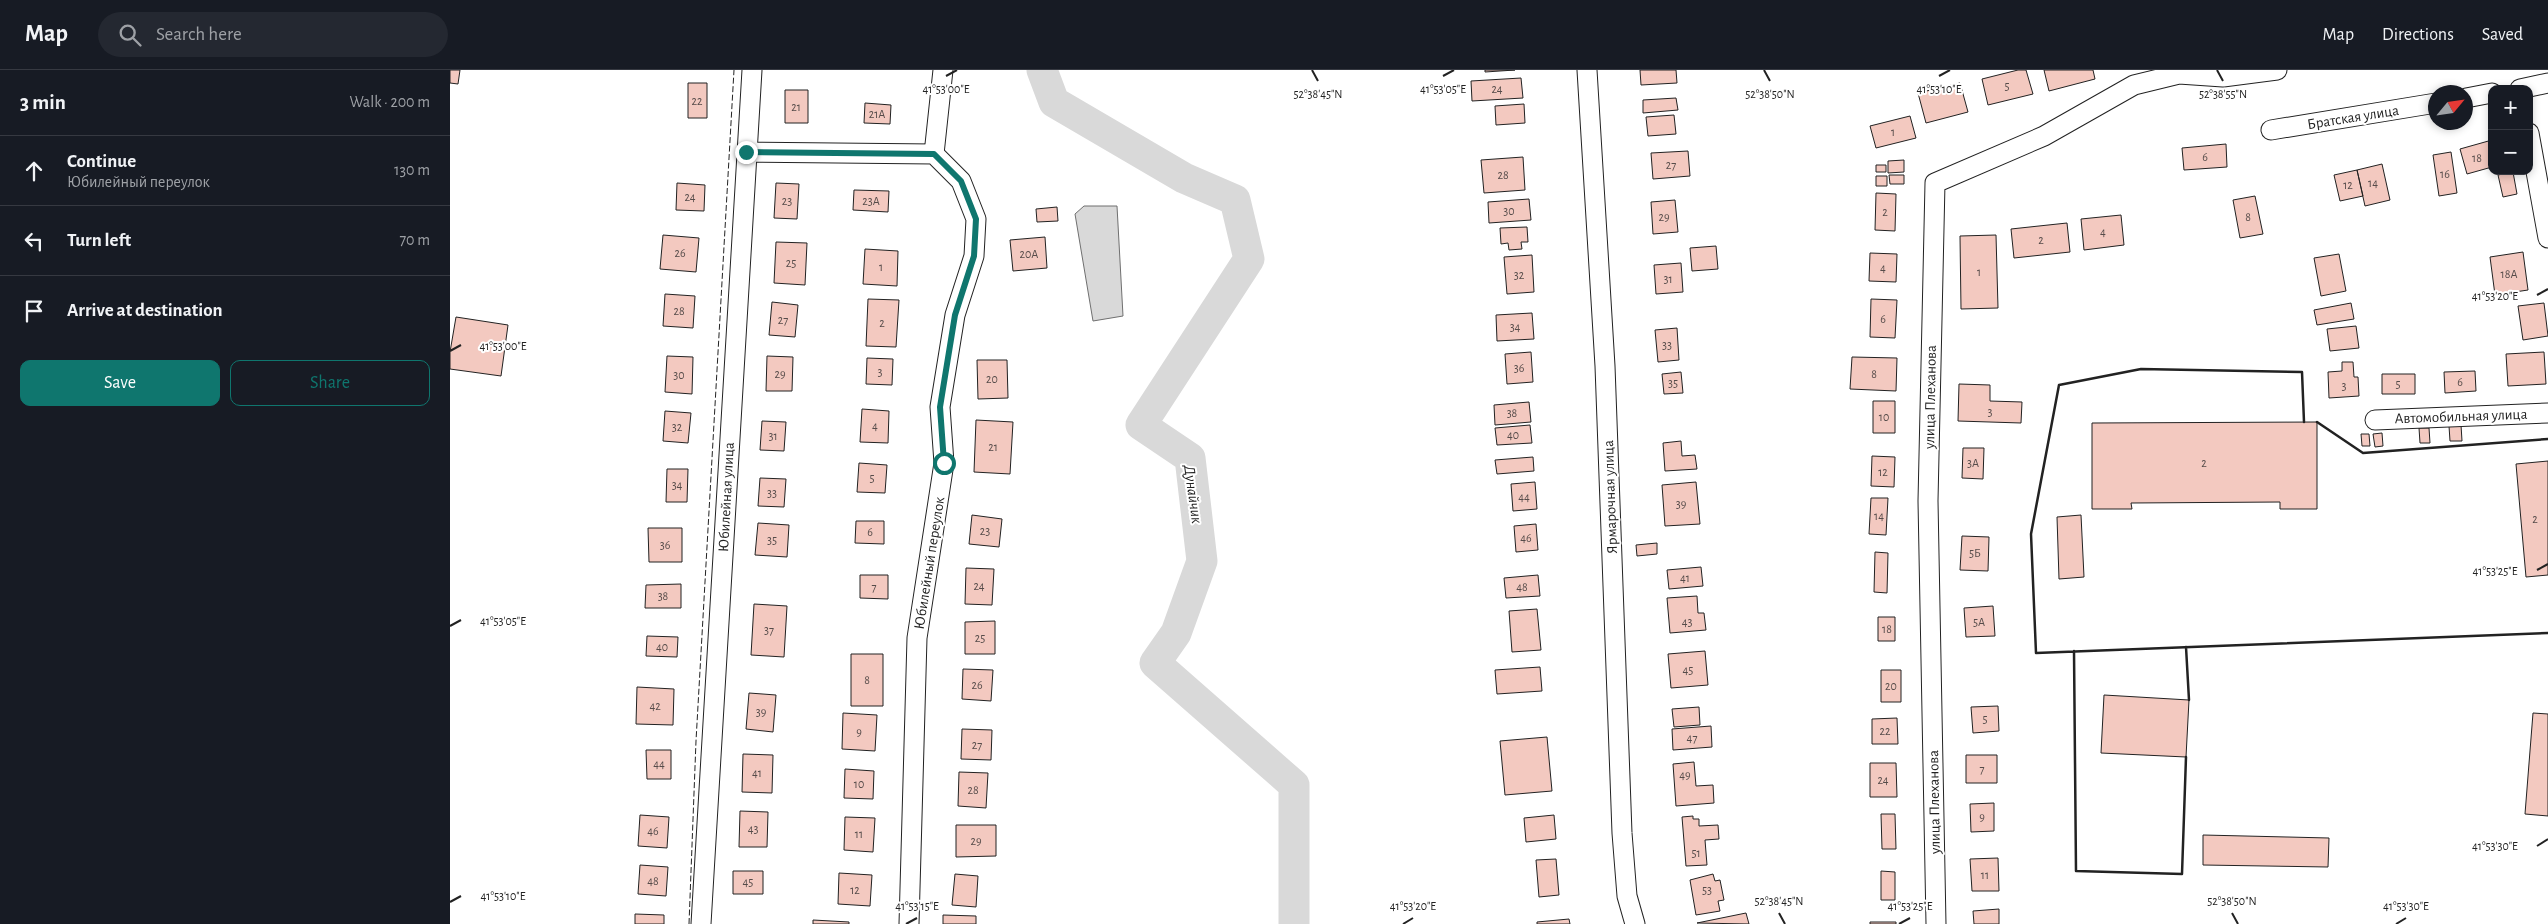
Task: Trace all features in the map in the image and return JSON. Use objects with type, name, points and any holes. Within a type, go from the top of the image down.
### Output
[{"type":"street","name":"Юбилейная улица","points":[[701,924],[752,70]]},
{"type":"street","points":[[746,152],[934,154],[943,70]]},
{"type":"street","name":"Ярмарочная улица","points":[[1587,70],[1605,366],[1622,833],[1627,896],[1635,924]]},
{"type":"street","points":[[2222,73],[2277,70]]},
{"type":"street","name":"улица Плеханова","points":[[1936,924],[1928,501],[1935,183],[2044,136],[2134,85],[2178,74],[2222,73]]},
{"type":"street","points":[[2533,86],[2548,82]]},
{"type":"street","points":[[2473,97],[2488,94]]},
{"type":"street","name":"Братская улица","points":[[2271,130],[2428,104]]},
{"type":"street","name":"Юбилейный переулок","points":[[909,924],[917,638],[944,463],[940,407],[955,315],[974,256],[976,219],[961,181],[934,154]]},
{"type":"street","points":[[2533,155],[2548,238]]},
{"type":"street","name":"Автомобильная улица","points":[[2375,420],[2548,413]]},
{"type":"shaded area","points":[[1084,206],[1117,206],[1123,316],[1093,321],[1075,214]]},
{"type":"building","points":[[450,70],[460,70],[458,84],[450,83]]},
{"type":"building","points":[[1485,70],[1515,70],[1485,72]]},
{"type":"building","points":[[1640,70],[1676,70],[1677,83],[1641,85]]},
{"type":"building","points":[[2018,70],[2026,70],[2033,94],[1988,105],[1982,79]]},
{"type":"building","points":[[2044,70],[2093,70],[2095,79],[2049,91]]},
{"type":"building","points":[[1521,78],[1523,98],[1472,101],[1471,81]]},
{"type":"building","points":[[688,83],[707,83],[707,118],[688,118]]},
{"type":"building","points":[[1960,83],[1968,112],[1926,123],[1918,93]]},
{"type":"building","points":[[785,90],[808,90],[808,123],[785,123]]},
{"type":"building","points":[[1676,98],[1678,110],[1643,113],[1643,100]]},
{"type":"building","points":[[865,103],[891,105],[890,124],[864,123]]},
{"type":"building","points":[[1524,104],[1525,123],[1496,125],[1495,106]]},
{"type":"building","points":[[1674,115],[1676,134],[1648,136],[1646,117]]},
{"type":"building","points":[[1910,116],[1916,138],[1876,148],[1870,126]]},
{"type":"building","points":[[2488,141],[2488,168],[2467,174],[2460,149]]},
{"type":"building","points":[[2226,144],[2227,167],[2184,170],[2182,148]]},
{"type":"building","points":[[1688,151],[1690,176],[1653,179],[1651,153]]},
{"type":"building","points":[[2451,152],[2457,193],[2439,196],[2433,155]]},
{"type":"building","points":[[1523,157],[1525,190],[1484,193],[1481,160]]},
{"type":"building","points":[[1904,160],[1904,172],[1888,173],[1888,161]]},
{"type":"building","points":[[2382,164],[2390,200],[2365,206],[2357,170]]},
{"type":"building","points":[[1876,165],[1886,165],[1886,172],[1876,172]]},
{"type":"building","points":[[2357,170],[2363,196],[2340,201],[2334,175]]},
{"type":"building","points":[[1889,175],[1904,175],[1904,184],[1890,184]]},
{"type":"building","points":[[2498,175],[2514,175],[2517,194],[2503,197]]},
{"type":"building","points":[[1876,176],[1887,176],[1887,186],[1876,186]]},
{"type":"building","points":[[677,183],[705,185],[704,211],[676,210]]},
{"type":"building","points":[[776,183],[799,184],[797,219],[774,218]]},
{"type":"building","points":[[854,190],[889,191],[888,212],[853,210]]},
{"type":"building","points":[[1876,193],[1896,194],[1895,231],[1875,230]]},
{"type":"building","points":[[2255,196],[2263,234],[2240,238],[2233,200]]},
{"type":"building","points":[[1529,199],[1531,220],[1489,223],[1488,202]]},
{"type":"building","points":[[1675,200],[1678,232],[1653,234],[1651,202]]},
{"type":"building","points":[[1057,207],[1058,221],[1037,222],[1036,209]]},
{"type":"building","points":[[2121,215],[2124,245],[2084,250],[2081,219]]},
{"type":"building","points":[[2067,223],[2070,252],[2014,258],[2011,229]]},
{"type":"building","points":[[1527,227],[1528,242],[1521,242],[1522,249],[1509,250],[1508,243],[1501,244],[1500,228]]},
{"type":"building","points":[[663,235],[699,238],[696,272],[660,269]]},
{"type":"building","points":[[1996,235],[1998,308],[1961,309],[1960,236]]},
{"type":"building","points":[[1045,237],[1047,268],[1013,271],[1010,240]]},
{"type":"building","points":[[776,242],[807,243],[805,285],[774,283]]},
{"type":"building","points":[[1716,246],[1718,269],[1692,271],[1690,248]]},
{"type":"building","points":[[865,249],[898,251],[897,286],[863,284]]},
{"type":"building","points":[[2523,252],[2528,290],[2495,295],[2490,257]]},
{"type":"building","points":[[1870,253],[1897,254],[1896,282],[1869,281]]},
{"type":"building","points":[[2339,254],[2346,291],[2321,296],[2314,258]]},
{"type":"building","points":[[1532,255],[1534,292],[1507,294],[1504,257]]},
{"type":"building","points":[[1681,263],[1683,292],[1656,294],[1654,265]]},
{"type":"building","points":[[665,294],[695,296],[693,328],[663,326]]},
{"type":"building","points":[[868,299],[899,300],[896,347],[866,346]]},
{"type":"building","points":[[1871,299],[1897,300],[1895,338],[1870,337]]},
{"type":"building","points":[[772,302],[798,305],[795,337],[769,335]]},
{"type":"building","points":[[2351,303],[2354,319],[2317,325],[2314,310]]},
{"type":"building","points":[[2544,303],[2548,336],[2523,340],[2518,306]]},
{"type":"building","points":[[1532,313],[1534,339],[1497,341],[1496,315]]},
{"type":"building","points":[[456,317],[508,325],[501,376],[450,369],[450,352]]},
{"type":"building","points":[[2356,326],[2359,348],[2330,351],[2327,329]]},
{"type":"building","points":[[1677,328],[1679,360],[1658,362],[1655,330]]},
{"type":"building","points":[[1531,352],[1533,382],[1507,384],[1505,354]]},
{"type":"building","points":[[2544,352],[2546,384],[2508,386],[2506,354]]},
{"type":"building","points":[[667,356],[693,357],[692,394],[665,392]]},
{"type":"building","points":[[767,356],[793,357],[792,391],[766,391]]},
{"type":"building","points":[[1852,357],[1897,358],[1896,391],[1850,389]]},
{"type":"building","points":[[867,358],[893,359],[892,385],[866,384]]},
{"type":"building","points":[[977,360],[1007,360],[1008,398],[978,399]]},
{"type":"building","points":[[2342,362],[2353,362],[2354,377],[2358,377],[2359,396],[2329,398],[2328,372],[2342,371]]},
{"type":"building","points":[[2475,371],[2476,391],[2445,393],[2444,372]]},
{"type":"building","points":[[1681,372],[1683,393],[1664,394],[1662,374]]},
{"type":"building","points":[[2382,374],[2415,374],[2415,394],[2382,394]]},
{"type":"building","points":[[1959,384],[1990,385],[1990,401],[2022,402],[2021,423],[1958,421]]},
{"type":"building","points":[[1873,401],[1895,401],[1895,433],[1873,433]]},
{"type":"building","points":[[1529,402],[1531,422],[1495,425],[1494,405]]},
{"type":"building","points":[[862,409],[889,411],[888,443],[860,442]]},
{"type":"building","points":[[665,411],[691,413],[688,443],[663,441]]},
{"type":"building","points":[[976,420],[1013,422],[1010,474],[974,472]]},
{"type":"building","points":[[762,421],[786,422],[784,451],[760,450]]},
{"type":"building","points":[[2317,422],[2317,509],[2280,509],[2280,502],[2131,503],[2132,509],[2092,509],[2092,423]]},
{"type":"building","points":[[1530,425],[1532,443],[1497,445],[1495,428]]},
{"type":"building","points":[[2461,425],[2462,441],[2450,441],[2449,426]]},
{"type":"building","points":[[2419,428],[2429,428],[2430,443],[2420,443]]},
{"type":"building","points":[[2382,433],[2383,446],[2375,447],[2373,434]]},
{"type":"building","points":[[2361,434],[2369,434],[2370,446],[2362,446]]},
{"type":"building","points":[[1681,441],[1682,456],[1695,455],[1697,469],[1665,471],[1663,443]]},
{"type":"building","points":[[1963,448],[1984,448],[1983,479],[1962,478]]},
{"type":"building","points":[[1872,456],[1895,457],[1894,487],[1871,486]]},
{"type":"building","points":[[1533,457],[1534,471],[1497,474],[1495,460]]},
{"type":"building","points":[[2548,461],[2548,575],[2526,577],[2516,464]]},
{"type":"building","points":[[859,463],[887,465],[885,493],[857,492]]},
{"type":"building","points":[[667,469],[688,469],[687,502],[666,502]]},
{"type":"building","points":[[760,478],[786,479],[784,507],[758,506]]},
{"type":"building","points":[[1535,482],[1537,509],[1513,511],[1511,484]]},
{"type":"building","points":[[1696,482],[1700,524],[1665,526],[1662,485]]},
{"type":"building","points":[[1871,498],[1888,498],[1886,535],[1869,534]]},
{"type":"building","points":[[972,515],[1002,519],[999,547],[969,544]]},
{"type":"building","points":[[2081,515],[2084,577],[2059,579],[2057,517]]},
{"type":"building","points":[[856,521],[884,521],[884,544],[855,543]]},
{"type":"building","points":[[758,523],[789,525],[787,557],[755,555]]},
{"type":"building","points":[[1536,524],[1538,550],[1516,552],[1514,526]]},
{"type":"building","points":[[648,528],[682,528],[682,562],[649,562]]},
{"type":"building","points":[[1962,536],[1989,537],[1988,571],[1960,570]]},
{"type":"building","points":[[1657,543],[1657,554],[1637,556],[1636,545]]},
{"type":"building","points":[[1875,552],[1888,553],[1887,593],[1874,592]]},
{"type":"building","points":[[1701,567],[1703,586],[1669,589],[1667,570]]},
{"type":"building","points":[[966,568],[994,569],[992,605],[965,604]]},
{"type":"building","points":[[860,575],[888,575],[888,599],[860,598]]},
{"type":"building","points":[[1538,575],[1540,596],[1506,598],[1504,578]]},
{"type":"building","points":[[681,584],[681,608],[645,608],[646,585]]},
{"type":"building","points":[[1697,596],[1698,613],[1704,613],[1706,630],[1670,633],[1667,598]]},
{"type":"building","points":[[754,604],[787,606],[784,657],[751,655]]},
{"type":"building","points":[[1993,606],[1995,636],[1966,637],[1964,608]]},
{"type":"building","points":[[1537,609],[1541,650],[1512,652],[1509,611]]},
{"type":"building","points":[[1878,617],[1895,617],[1895,641],[1878,641]]},
{"type":"building","points":[[995,621],[995,654],[965,654],[965,622]]},
{"type":"building","points":[[647,636],[678,637],[677,657],[646,656]]},
{"type":"building","points":[[1705,651],[1708,685],[1671,688],[1668,654]]},
{"type":"building","points":[[851,654],[883,654],[883,706],[851,706]]},
{"type":"building","points":[[1540,667],[1542,691],[1497,694],[1495,670]]},
{"type":"building","points":[[963,669],[993,670],[991,701],[962,699]]},
{"type":"building","points":[[1881,670],[1901,670],[1901,702],[1881,702]]},
{"type":"building","points":[[637,687],[674,689],[673,725],[636,724]]},
{"type":"building","points":[[749,693],[776,695],[773,732],[746,729]]},
{"type":"building","points":[[2104,695],[2189,700],[2186,757],[2101,753]]},
{"type":"building","points":[[1998,706],[1999,731],[1973,733],[1971,707]]},
{"type":"building","points":[[1699,707],[1700,725],[1674,727],[1672,709]]},
{"type":"building","points":[[843,713],[877,715],[875,751],[842,749]]},
{"type":"building","points":[[2533,713],[2548,714],[2548,816],[2525,814]]},
{"type":"building","points":[[1897,718],[1898,744],[1872,744],[1872,719]]},
{"type":"building","points":[[1711,726],[1712,747],[1673,750],[1672,729]]},
{"type":"building","points":[[962,729],[992,730],[991,760],[961,759]]},
{"type":"building","points":[[1547,737],[1552,791],[1505,795],[1500,741]]},
{"type":"building","points":[[646,750],[671,750],[671,779],[647,779]]},
{"type":"building","points":[[743,754],[773,755],[772,793],[742,792]]},
{"type":"building","points":[[1966,755],[1997,755],[1997,783],[1966,783]]},
{"type":"building","points":[[1694,762],[1696,786],[1713,785],[1714,803],[1676,806],[1673,764]]},
{"type":"building","points":[[1870,763],[1896,763],[1897,797],[1870,797]]},
{"type":"building","points":[[845,769],[874,771],[873,799],[844,798]]},
{"type":"building","points":[[959,772],[988,773],[986,808],[958,806]]},
{"type":"building","points":[[1994,803],[1994,831],[1971,832],[1970,804]]},
{"type":"building","points":[[740,811],[768,812],[767,847],[739,847]]},
{"type":"building","points":[[1881,814],[1895,814],[1896,849],[1882,849]]},
{"type":"building","points":[[640,815],[669,817],[667,848],[638,846]]},
{"type":"building","points":[[1554,815],[1556,839],[1526,842],[1524,818]]},
{"type":"building","points":[[1693,816],[1693,819],[1699,819],[1699,826],[1718,825],[1719,839],[1705,840],[1707,865],[1686,866],[1682,817]]},
{"type":"building","points":[[845,817],[875,818],[873,852],[844,850]]},
{"type":"building","points":[[956,825],[996,825],[996,856],[956,857]]},
{"type":"building","points":[[2203,835],[2329,838],[2328,867],[2203,865]]},
{"type":"building","points":[[1998,858],[1999,891],[1972,891],[1970,859]]},
{"type":"building","points":[[1556,859],[1559,895],[1539,897],[1536,860]]},
{"type":"building","points":[[640,865],[668,867],[666,896],[638,894]]},
{"type":"building","points":[[733,871],[763,871],[763,894],[733,894]]},
{"type":"building","points":[[1881,871],[1895,872],[1895,900],[1881,900]]},
{"type":"building","points":[[839,873],[872,875],[870,906],[838,904]]},
{"type":"building","points":[[955,874],[978,876],[976,907],[952,905]]},
{"type":"building","points":[[1713,874],[1715,881],[1720,880],[1724,900],[1718,901],[1720,911],[1696,915],[1690,880]]},
{"type":"building","points":[[1999,909],[1999,924],[1974,924],[1973,911]]},
{"type":"building","points":[[1746,913],[1749,924],[1697,923]]},
{"type":"building","points":[[635,914],[664,915],[664,924],[635,924]]},
{"type":"building","points":[[943,915],[976,916],[976,924],[943,924]]},
{"type":"building","points":[[1569,919],[1570,924],[1537,924],[1537,922]]},
{"type":"building","points":[[813,920],[849,922],[849,924],[813,924]]},
{"type":"building","points":[[1870,922],[1896,922],[1896,924],[1870,924]]},
{"type":"waterway","name":"Дунайчик","points":[[1042,70],[1054,102],[1184,178],[1235,200],[1249,259],[1141,425],[1190,458],[1202,561],[1176,633],[1155,663],[1294,785],[1294,924]]},
{"type":"fence","points":[[689,924],[696,741],[734,70]]},
{"type":"wall","points":[[2304,422],[2302,372],[2141,369],[2059,385],[2031,534],[2036,653],[2548,633]]},
{"type":"wall","points":[[2317,422],[2363,453],[2548,439]]},
{"type":"wall","points":[[2186,647],[2189,700]]},
{"type":"wall","points":[[2074,651],[2076,871],[2182,874],[2186,757]]},
{"type":"route","points":[[746,152],[934,154],[961,181],[976,219],[974,256],[955,315],[940,407],[944,463]]}]
